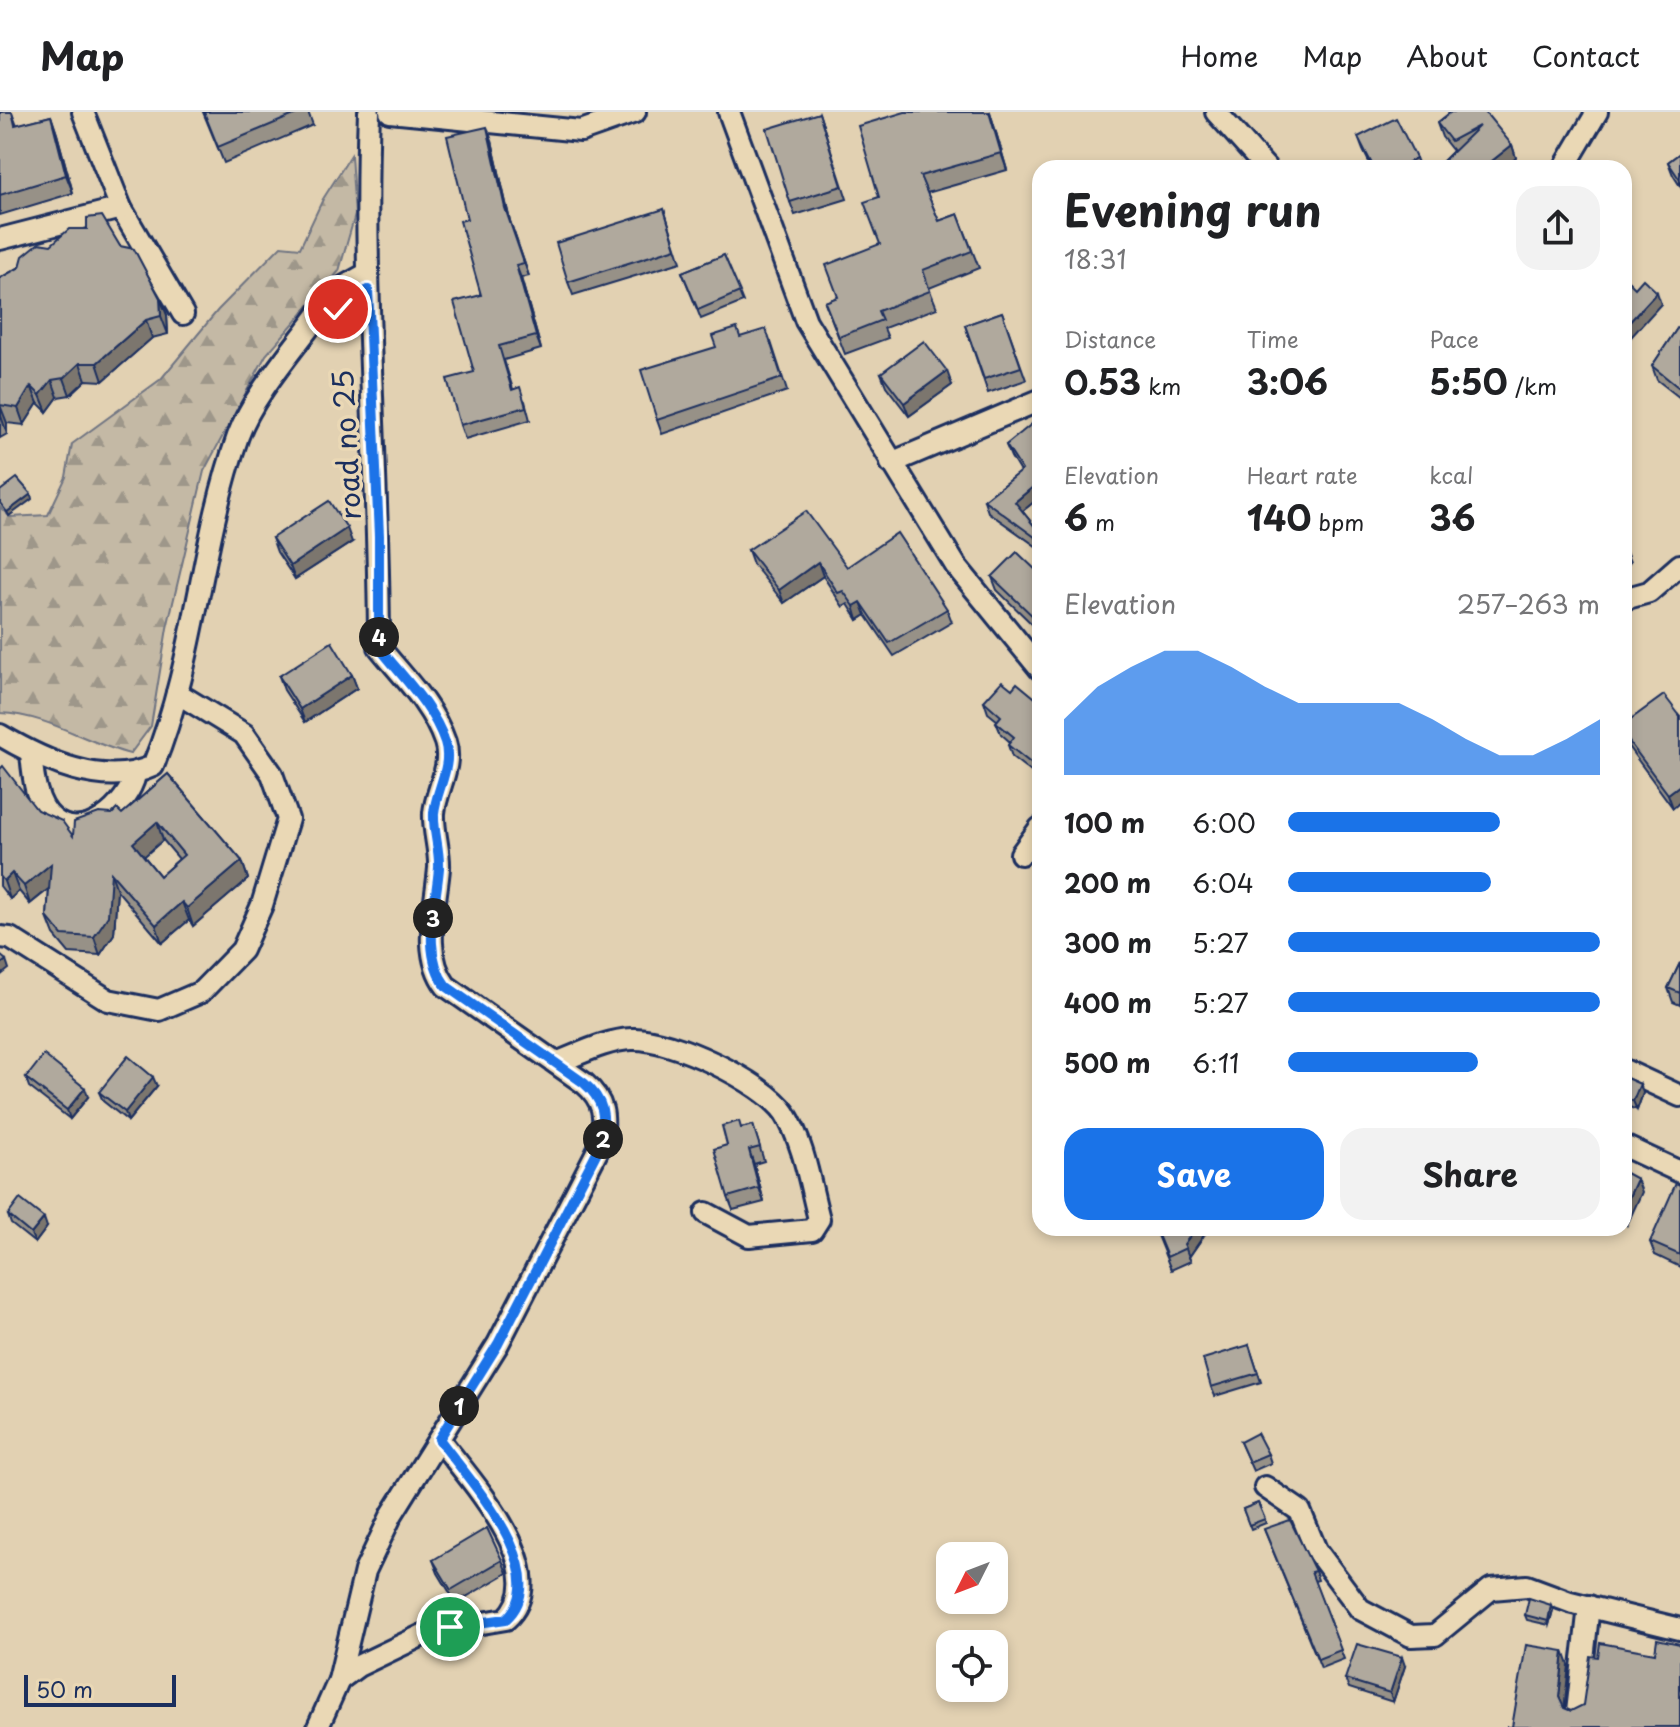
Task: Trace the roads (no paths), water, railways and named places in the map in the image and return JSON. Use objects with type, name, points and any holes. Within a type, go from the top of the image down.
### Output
[{"type":"street","points":[[83,112],[121,208],[183,314]]},
{"type":"street","name":"road no 25","points":[[369,112],[368,282],[379,536],[379,647],[421,696],[446,744],[441,794],[434,812],[439,866],[433,916],[437,974],[446,986],[556,1063]]},
{"type":"street","points":[[390,112],[581,131],[635,112]]},
{"type":"street","points":[[729,112],[806,321],[956,566],[1032,659]]},
{"type":"street","points":[[1216,112],[1259,160]]},
{"type":"street","points":[[1569,160],[1597,112]]},
{"type":"street","points":[[0,239],[121,208]]},
{"type":"street","points":[[0,735],[31,753],[97,774],[135,775],[153,766],[177,693],[209,541],[239,433],[272,378],[319,314],[329,295],[368,282]]},
{"type":"street","points":[[891,463],[1032,403]]},
{"type":"street","points":[[1632,597],[1649,592],[1680,565]]},
{"type":"street","points":[[0,937],[10,938],[108,1000],[159,1010],[201,992],[242,950],[262,905],[288,819],[272,774],[244,734],[177,693]]},
{"type":"street","points":[[31,753],[42,804],[50,817],[70,826],[83,826],[106,817],[132,787],[135,775]]},
{"type":"street","points":[[1021,854],[1032,839]]},
{"type":"street","points":[[556,1063],[613,1042],[653,1040],[743,1076],[783,1111],[795,1132],[819,1219],[812,1230],[749,1236],[706,1213]]},
{"type":"street","points":[[318,1727],[339,1680],[365,1571],[392,1514],[498,1344],[602,1142],[605,1116],[598,1095],[556,1063]]},
{"type":"street","points":[[1632,1074],[1680,1096]]},
{"type":"street","points":[[1632,1150],[1680,1172]]},
{"type":"street","points":[[339,1680],[358,1666],[429,1632],[506,1619],[519,1601],[517,1551],[439,1439]]},
{"type":"street","points":[[1265,1487],[1300,1511],[1316,1550],[1360,1609],[1411,1636],[1435,1635],[1491,1589],[1527,1586],[1580,1604],[1680,1629]]},
{"type":"street","points":[[1577,1712],[1580,1604]]}]
